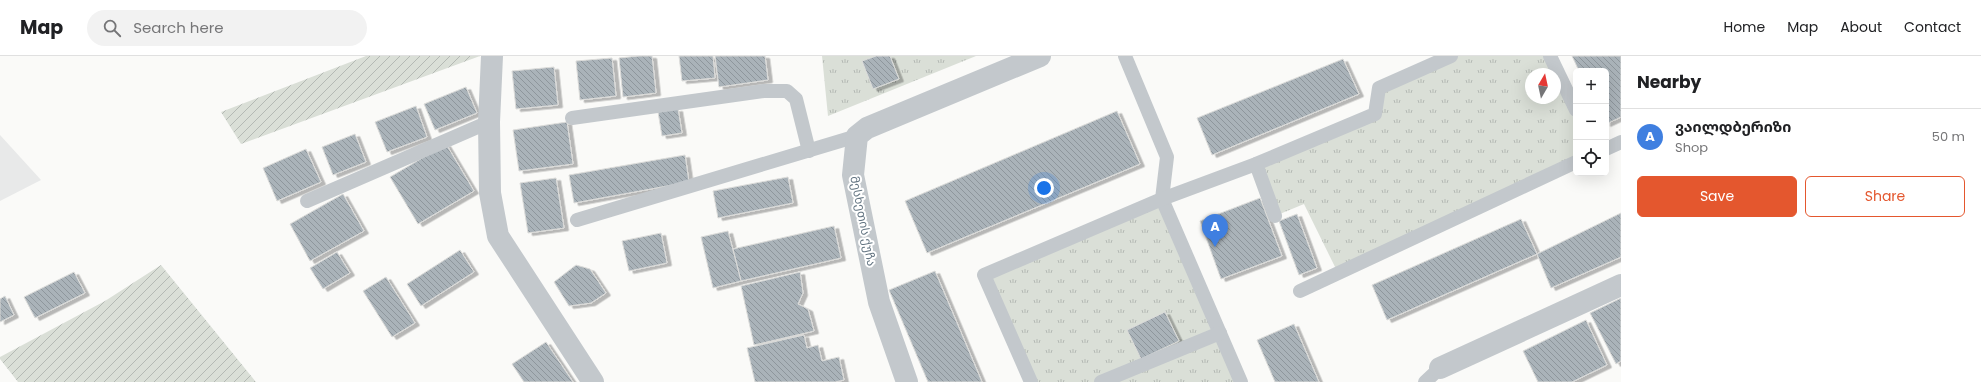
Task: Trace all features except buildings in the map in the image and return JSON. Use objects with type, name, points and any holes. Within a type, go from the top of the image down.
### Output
[{"type":"street","points":[[492,56],[489,122],[490,193],[498,236],[593,382]]},
{"type":"street","points":[[857,136],[867,128],[1040,56]]},
{"type":"street","name":"მესხეთის ქუჩა","points":[[857,136],[854,175],[879,302],[907,382]]},
{"type":"street","points":[[1433,375],[1621,285]]},
{"type":"lane","points":[[1125,56],[1167,157],[1162,199],[1241,382]]},
{"type":"lane","points":[[1031,382],[984,275],[1162,199],[1256,164],[1375,114],[1379,88],[1451,56]]},
{"type":"lane","points":[[1550,56],[1573,104]]},
{"type":"lane","points":[[572,118],[764,91],[786,92],[796,99],[809,151]]},
{"type":"lane","points":[[307,200],[489,122]]},
{"type":"lane","points":[[577,220],[857,136]]},
{"type":"lane","points":[[1609,148],[1621,142]]},
{"type":"lane","points":[[1300,291],[1573,163]]},
{"type":"lane","points":[[1256,164],[1275,216]]},
{"type":"lane","points":[[1101,382],[1220,333]]},
{"type":"shaded area","points":[[0,135],[41,180],[0,201]]},
{"type":"green space","points":[[366,56],[480,56],[241,144],[221,112]]},
{"type":"green space","points":[[822,56],[976,56],[828,116]]},
{"type":"green space","points":[[1451,56],[1550,56],[1556,68],[1525,68],[1525,104],[1561,104],[1561,79],[1573,104],[1573,163],[1338,273],[1304,204],[1275,216],[1256,164],[1375,114],[1379,88]]},
{"type":"green space","points":[[1162,199],[1241,382],[1031,382],[984,275]]},
{"type":"green space","points":[[161,265],[256,382],[18,382],[0,359],[0,357],[105,301]]},
{"type":"place","name":"ვაილდბერიზი","points":[[1215,247]]}]
